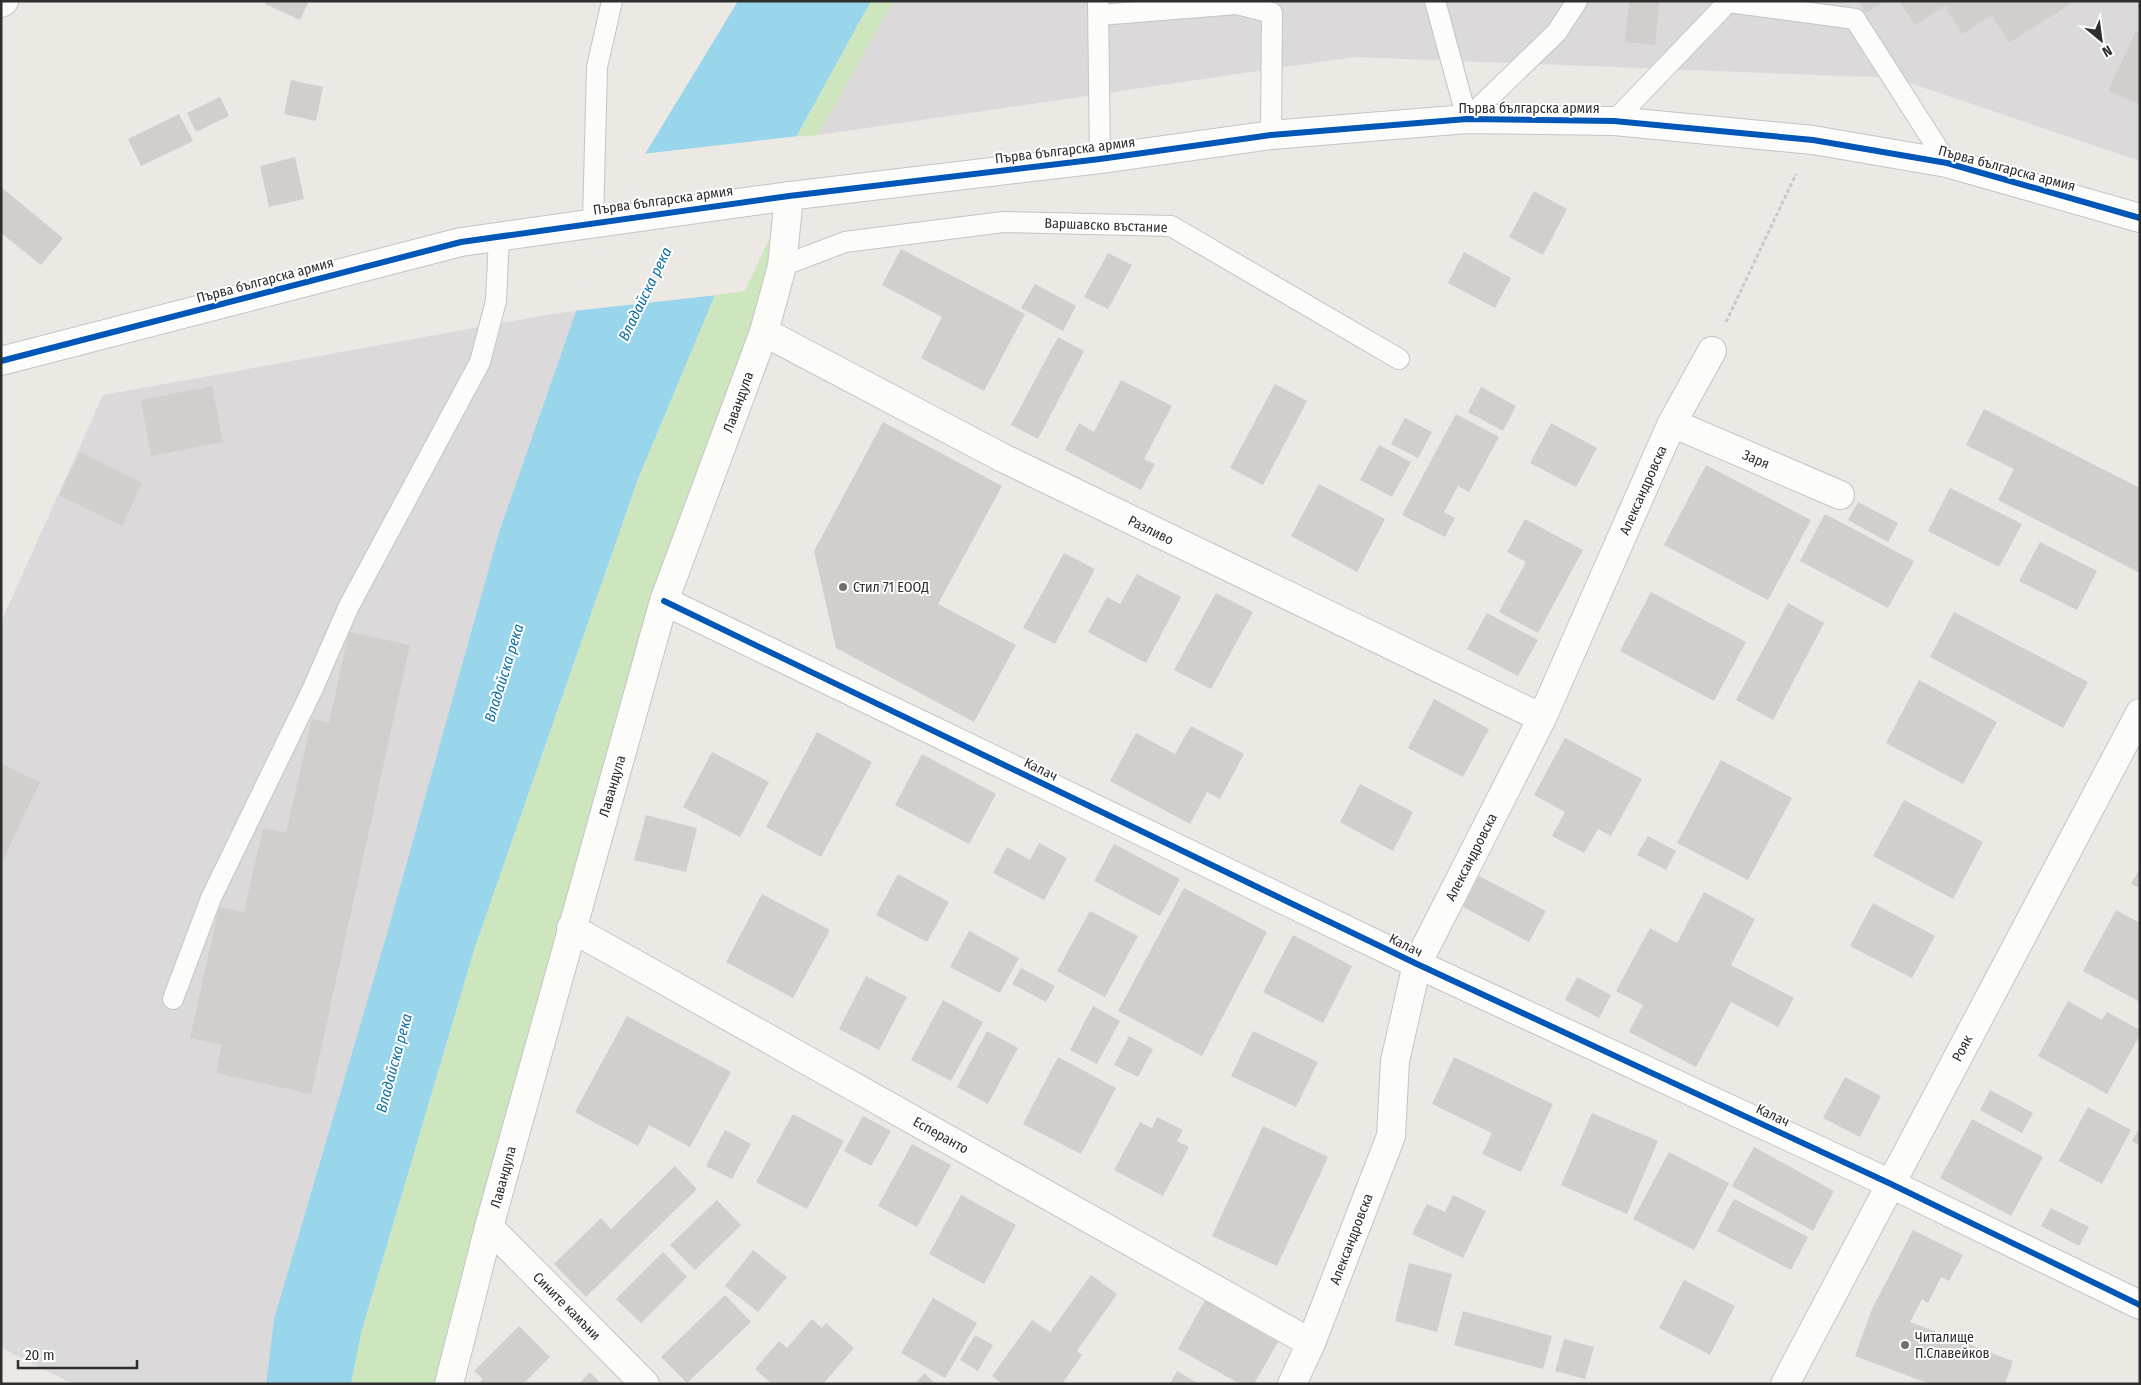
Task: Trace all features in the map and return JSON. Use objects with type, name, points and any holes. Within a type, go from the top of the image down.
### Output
[{"type":"street","name":"Първа българска армия","points":[[1,361],[461,242],[593,222],[1100,158],[1271,134],[1467,120],[1614,121],[1813,140],[1947,164],[2140,218]]},
{"type":"street","name":"Лавандула","points":[[449,1384],[489,1227],[571,928],[664,601],[764,332],[782,266],[790,196]]},
{"type":"street","name":"Разливо","points":[[764,332],[1003,458],[1542,718]]},
{"type":"street","name":"Александровска","points":[[1292,1384],[1311,1343],[1391,1136],[1395,1061],[1417,964],[1542,718],[1672,423],[1712,351]]},
{"type":"street","name":"Заря","points":[[1672,423],[1840,495]]},
{"type":"street","name":"Калач","points":[[664,601],[1417,964],[1891,1184],[2140,1305]]},
{"type":"street","name":"Рояк","points":[[1785,1384],[2140,713]]},
{"type":"street","name":"Есперанто","points":[[571,928],[1311,1343]]},
{"type":"street","name":"Сините камъни","points":[[489,1227],[645,1384]]},
{"type":"lane","points":[[593,222],[598,67],[612,1]]},
{"type":"lane","points":[[1435,1],[1467,120],[1557,32],[1577,1]]},
{"type":"lane","points":[[1614,121],[1728,2],[1855,19],[1947,164]]},
{"type":"lane","points":[[1100,158],[1098,8],[1237,4],[1272,13],[1271,134]]},
{"type":"lane","name":"Варшавско въстание","points":[[782,266],[845,242],[1003,222],[1171,226],[1399,359]]},
{"type":"lane","points":[[173,999],[211,898],[308,697],[349,606],[480,362],[496,301],[499,236]]},
{"type":"path","points":[[1712,351],[1813,140]]},
{"type":"shaded area","points":[[893,1],[2140,1],[2140,161],[1895,78],[1354,57],[818,135]]},
{"type":"shaded area","points":[[576,311],[499,532],[388,930],[274,1319],[266,1384],[73,1384],[1,1348],[1,622],[103,395]]},
{"type":"green space","points":[[871,1],[893,1],[818,135],[796,137]]},
{"type":"green space","points":[[789,196],[782,266],[664,601],[449,1384],[351,1384],[361,1333],[474,950],[638,479],[715,295],[745,291]]},
{"type":"water","name":"Владайска река","points":[[738,1],[871,1],[796,137],[715,295],[638,479],[474,950],[361,1333],[351,1384],[266,1384],[274,1319],[388,930],[499,532],[576,311],[645,154]]},
{"type":"pier","points":[[799,136],[718,295],[573,311],[642,154]]},
{"type":"building","points":[[266,1],[309,1],[300,20],[265,4]]},
{"type":"building","points":[[1629,1],[1660,1],[1655,45],[1625,42]]},
{"type":"building","points":[[1858,1],[1885,1],[1866,13]]},
{"type":"building","points":[[1899,1],[2075,1],[2009,43],[1992,15],[1962,34],[1945,6],[1915,25]]},
{"type":"building","points":[[2136,31],[2140,32],[2140,104],[2108,91]]},
{"type":"building","points":[[291,80],[323,87],[316,121],[284,114]]},
{"type":"building","points":[[220,97],[229,116],[196,132],[187,113]]},
{"type":"building","points":[[179,114],[193,141],[141,166],[128,139]]},
{"type":"building","points":[[295,157],[304,199],[269,207],[260,166]]},
{"type":"building","points":[[1,187],[63,238],[41,265],[1,233]]},
{"type":"building","points":[[1534,191],[1567,209],[1543,255],[1509,237]]},
{"type":"building","points":[[901,249],[1025,314],[984,391],[921,358],[942,317],[882,285]]},
{"type":"building","points":[[1464,252],[1511,278],[1495,308],[1448,283]]},
{"type":"building","points":[[1108,253],[1132,265],[1108,309],[1084,297]]},
{"type":"building","points":[[1035,284],[1076,306],[1063,331],[1021,308]]},
{"type":"building","points":[[1058,337],[1084,351],[1038,439],[1011,425]]},
{"type":"building","points":[[1121,380],[1172,406],[1144,459],[1155,464],[1141,490],[1065,450],[1079,423],[1094,432]]},
{"type":"building","points":[[1275,384],[1307,401],[1263,485],[1230,468]]},
{"type":"building","points":[[212,386],[223,442],[151,456],[141,400]]},
{"type":"building","points":[[1481,387],[1516,406],[1503,431],[1468,412]]},
{"type":"building","points":[[1984,409],[2140,488],[2140,573],[1998,500],[2014,469],[1966,445]]},
{"type":"building","points":[[1456,414],[1499,437],[1469,492],[1458,486],[1444,512],[1455,518],[1445,537],[1402,515]]},
{"type":"building","points":[[1405,418],[1432,432],[1418,458],[1391,444]]},
{"type":"building","points":[[883,422],[1002,486],[938,604],[1016,645],[974,722],[836,648],[814,551]]},
{"type":"building","points":[[1551,423],[1597,448],[1576,487],[1530,463]]},
{"type":"building","points":[[1379,445],[1411,462],[1392,497],[1360,480]]},
{"type":"building","points":[[80,452],[142,483],[122,526],[59,495]]},
{"type":"building","points":[[1706,465],[1811,520],[1768,600],[1664,545]]},
{"type":"building","points":[[1319,484],[1385,519],[1357,572],[1291,536]]},
{"type":"building","points":[[1950,488],[2022,524],[1999,567],[1928,531]]},
{"type":"building","points":[[1858,502],[1898,523],[1888,542],[1848,520]]},
{"type":"building","points":[[1825,514],[1914,561],[1888,608],[1800,561]]},
{"type":"building","points":[[1525,519],[1583,550],[1538,633],[1499,612],[1526,562],[1507,552]]},
{"type":"building","points":[[2040,542],[2097,571],[2077,610],[2019,581]]},
{"type":"building","points":[[1064,553],[1095,569],[1055,644],[1023,628]]},
{"type":"building","points":[[1137,574],[1181,597],[1146,663],[1088,632],[1107,597],[1120,604]]},
{"type":"building","points":[[1651,592],[1746,642],[1714,701],[1620,651]]},
{"type":"building","points":[[1216,593],[1253,612],[1211,689],[1174,670]]},
{"type":"building","points":[[1788,603],[1824,623],[1773,720],[1736,700]]},
{"type":"building","points":[[1954,612],[2088,682],[2063,728],[1930,657]]},
{"type":"building","points":[[1487,613],[1538,640],[1518,676],[1467,649]]},
{"type":"building","points":[[349,632],[410,645],[311,1094],[216,1073],[222,1045],[190,1038],[219,907],[244,912],[263,828],[286,833],[312,719],[329,723]]},
{"type":"building","points":[[1919,680],[1997,722],[1963,784],[1886,743]]},
{"type":"building","points":[[1434,699],[1489,729],[1463,777],[1408,748]]},
{"type":"building","points":[[1191,726],[1244,754],[1220,799],[1207,792],[1190,824],[1110,781],[1136,733],[1175,754]]},
{"type":"building","points":[[817,732],[872,762],[821,857],[766,827]]},
{"type":"building","points":[[1565,738],[1642,779],[1611,836],[1598,829],[1584,853],[1552,836],[1565,812],[1534,795]]},
{"type":"building","points":[[712,752],[769,782],[740,837],[683,807]]},
{"type":"building","points":[[922,754],[996,794],[969,844],[895,805]]},
{"type":"building","points":[[1721,760],[1792,798],[1748,880],[1677,843]]},
{"type":"building","points":[[1,764],[40,782],[1,864]]},
{"type":"building","points":[[1360,784],[1413,812],[1393,851],[1340,822]]},
{"type":"building","points":[[1904,800],[1983,842],[1953,899],[1873,856]]},
{"type":"building","points":[[646,815],[697,828],[686,872],[634,860]]},
{"type":"building","points":[[1648,836],[1676,851],[1666,870],[1637,855]]},
{"type":"building","points":[[1039,843],[1067,858],[1044,900],[993,873],[1007,847],[1030,860]]},
{"type":"building","points":[[1114,844],[1180,879],[1160,916],[1094,881]]},
{"type":"building","points":[[2140,868],[2140,888],[2131,884]]},
{"type":"building","points":[[898,874],[949,902],[927,942],[876,915]]},
{"type":"building","points":[[1479,876],[1546,911],[1529,942],[1463,907]]},
{"type":"building","points":[[1184,888],[1267,932],[1202,1056],[1118,1011]]},
{"type":"building","points":[[1704,892],[1755,919],[1731,965],[1794,998],[1778,1027],[1731,1002],[1696,1067],[1629,1032],[1643,1005],[1616,991],[1650,928],[1677,943]]},
{"type":"building","points":[[762,894],[830,930],[793,998],[726,962]]},
{"type":"building","points":[[1873,903],[1935,936],[1912,978],[1850,946]]},
{"type":"building","points":[[2116,910],[2140,923],[2140,1002],[2083,971]]},
{"type":"building","points":[[1090,911],[1138,936],[1105,997],[1057,971]]},
{"type":"building","points":[[969,931],[1019,958],[1000,993],[950,967]]},
{"type":"building","points":[[1293,935],[1352,966],[1323,1023],[1263,992]]},
{"type":"building","points":[[1021,968],[1055,986],[1046,1002],[1012,984]]},
{"type":"building","points":[[866,976],[907,997],[879,1050],[839,1029]]},
{"type":"building","points":[[1577,977],[1611,995],[1599,1018],[1565,1000]]},
{"type":"building","points":[[943,1000],[983,1022],[951,1081],[911,1060]]},
{"type":"building","points":[[2068,1001],[2102,1020],[2107,1012],[2140,1030],[2140,1035],[2107,1094],[2038,1056]]},
{"type":"building","points":[[1093,1006],[1120,1021],[1097,1064],[1070,1050]]},
{"type":"building","points":[[627,1016],[731,1072],[690,1147],[649,1125],[638,1146],[575,1112]]},
{"type":"building","points":[[987,1031],[1018,1048],[988,1104],[957,1087]]},
{"type":"building","points":[[1253,1031],[1318,1062],[1296,1107],[1231,1076]]},
{"type":"building","points":[[1129,1036],[1153,1049],[1138,1077],[1114,1065]]},
{"type":"building","points":[[1058,1057],[1116,1088],[1081,1154],[1023,1124]]},
{"type":"building","points":[[1454,1057],[1553,1104],[1521,1172],[1482,1154],[1492,1133],[1432,1104]]},
{"type":"building","points":[[1845,1077],[1881,1096],[1860,1137],[1823,1118]]},
{"type":"building","points":[[1990,1090],[2033,1113],[2022,1133],[1980,1110]]},
{"type":"building","points":[[2088,1107],[2131,1130],[2102,1184],[2059,1161]]},
{"type":"building","points":[[1592,1113],[1658,1141],[1627,1214],[1561,1185]]},
{"type":"building","points":[[793,1114],[844,1141],[807,1209],[756,1182]]},
{"type":"building","points":[[863,1116],[891,1131],[871,1166],[844,1151]]},
{"type":"building","points":[[1157,1117],[1183,1130],[1177,1141],[1189,1147],[1163,1196],[1114,1170],[1140,1122],[1152,1128]]},
{"type":"building","points":[[1972,1119],[2043,1157],[2011,1216],[1940,1178]]},
{"type":"building","points":[[1263,1126],[1328,1157],[1277,1266],[1212,1236]]},
{"type":"building","points":[[2140,1127],[2140,1145],[2132,1141]]},
{"type":"building","points":[[725,1130],[751,1144],[732,1179],[706,1166]]},
{"type":"building","points":[[912,1144],[951,1165],[917,1227],[878,1206]]},
{"type":"building","points":[[1754,1147],[1834,1191],[1813,1231],[1732,1186]]},
{"type":"building","points":[[1669,1152],[1729,1183],[1694,1250],[1633,1219]]},
{"type":"building","points":[[675,1166],[697,1189],[586,1297],[554,1264],[601,1218],[611,1229]]},
{"type":"building","points":[[961,1195],[1016,1225],[984,1284],[929,1254]]},
{"type":"building","points":[[1453,1195],[1486,1211],[1463,1258],[1412,1234],[1427,1204],[1445,1212]]},
{"type":"building","points":[[1734,1199],[1808,1237],[1791,1270],[1717,1231]]},
{"type":"building","points":[[717,1200],[741,1225],[695,1270],[670,1245]]},
{"type":"building","points":[[2051,1208],[2089,1227],[2079,1246],[2041,1226]]},
{"type":"building","points":[[1913,1230],[1963,1255],[1949,1281],[1941,1277],[1928,1303],[1922,1299],[1910,1322],[2013,1361],[2005,1384],[1930,1384],[1855,1356],[1872,1309]]},
{"type":"building","points":[[753,1250],[787,1277],[758,1312],[725,1286]]},
{"type":"building","points":[[663,1252],[687,1277],[641,1323],[616,1299]]},
{"type":"building","points":[[1409,1263],[1452,1274],[1437,1332],[1395,1321]]},
{"type":"building","points":[[1091,1275],[1117,1294],[1077,1351],[1082,1355],[1062,1384],[1002,1384],[992,1376],[1032,1320],[1050,1332]]},
{"type":"building","points":[[1684,1280],[1735,1306],[1710,1355],[1659,1328]]},
{"type":"building","points":[[725,1295],[751,1322],[687,1383],[661,1357]]},
{"type":"building","points":[[933,1298],[977,1323],[945,1378],[901,1353]]},
{"type":"building","points":[[1205,1300],[1278,1342],[1254,1384],[1240,1384],[1178,1349]]},
{"type":"building","points":[[1463,1311],[1552,1336],[1543,1369],[1454,1345]]},
{"type":"building","points":[[812,1319],[822,1328],[826,1323],[854,1348],[823,1384],[772,1384],[755,1369],[779,1341],[787,1348]]},
{"type":"building","points":[[519,1326],[550,1357],[523,1384],[478,1384],[483,1379],[474,1371]]},
{"type":"building","points":[[975,1335],[993,1345],[978,1371],[960,1360]]},
{"type":"building","points":[[1564,1339],[1594,1347],[1585,1379],[1555,1371]]},
{"type":"building","points":[[1177,1371],[1199,1384],[1170,1384]]},
{"type":"building","points":[[590,1372],[601,1384],[579,1384]]},
{"type":"building","points":[[925,1373],[935,1384],[914,1384]]},
{"type":"cycle path","points":[[1,361],[461,242],[789,196],[1100,159],[1271,135],[1467,119],[1614,121],[1813,140],[1947,163],[2140,218]]},
{"type":"cycle path","points":[[664,601],[1417,964],[1891,1184],[2140,1305]]},
{"type":"place","name":"Стил 71 ЕООД","points":[[843,587]]},
{"type":"place","name":"Читалище П.Славейков","points":[[1905,1345]]}]
